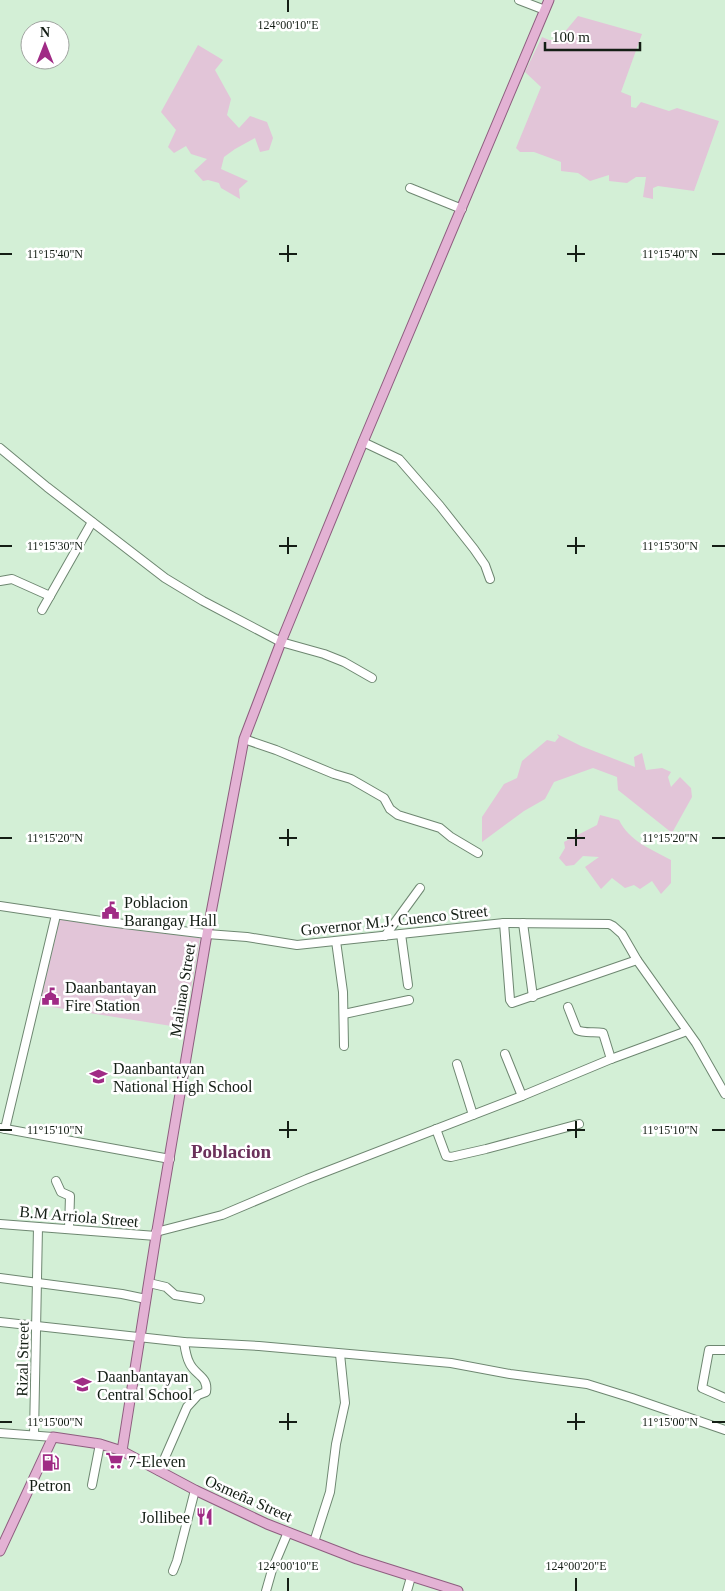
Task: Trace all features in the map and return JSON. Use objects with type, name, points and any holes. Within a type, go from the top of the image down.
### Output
[{"type":"main road","name":"Malinao Street","points":[[122,1451],[156,1234],[207,934],[244,739],[281,642],[363,442],[549,0]]},
{"type":"main road","name":"Osmeña Street","points":[[53,1437],[100,1444],[122,1451],[195,1490],[288,1532],[357,1559],[458,1591]]},
{"type":"main road","points":[[0,1551],[53,1437]]},
{"type":"street","points":[[519,0],[545,10]]},
{"type":"street","points":[[410,188],[462,209]]},
{"type":"street","points":[[363,442],[399,459],[474,549],[485,565],[490,579]]},
{"type":"street","points":[[0,448],[47,487],[165,578],[203,601],[281,642],[324,654],[344,662],[372,678]]},
{"type":"street","points":[[42,610],[92,522]]},
{"type":"street","points":[[0,581],[12,579],[50,596]]},
{"type":"street","points":[[244,739],[351,779],[384,798],[390,809],[398,815],[440,828],[478,854]]},
{"type":"street","points":[[385,936],[420,888]]},
{"type":"street","name":"Governor M.J. Cuenco Street","points":[[0,906],[56,915],[207,934],[247,937],[297,945],[504,923],[602,923],[613,926],[622,934],[637,960]]},
{"type":"street","points":[[56,915],[3,1129],[170,1158]]},
{"type":"street","points":[[504,923],[510,1000],[512,1003],[637,960],[696,1043],[725,1094]]},
{"type":"street","points":[[523,923],[533,997]]},
{"type":"street","points":[[401,934],[408,985]]},
{"type":"street","points":[[336,941],[344,1014],[344,1046]]},
{"type":"street","points":[[344,1014],[409,1000]]},
{"type":"street","points":[[568,1007],[577,1030],[583,1033],[594,1031],[603,1033],[611,1059]]},
{"type":"street","name":"B.M Arriola Street","points":[[0,1224],[69,1230],[156,1234],[222,1215],[611,1059],[688,1031]]},
{"type":"street","points":[[506,1054],[522,1096]]},
{"type":"street","points":[[457,1064],[473,1115]]},
{"type":"street","points":[[436,1129],[444,1153],[446,1156],[451,1157],[579,1124]]},
{"type":"street","points":[[56,1181],[61,1192],[70,1196],[69,1230]]},
{"type":"street","name":"Rizal Street","points":[[34,1435],[38,1227]]},
{"type":"street","points":[[0,1278],[94,1290],[146,1299]]},
{"type":"street","points":[[149,1284],[166,1287],[175,1295],[200,1299]]},
{"type":"street","points":[[0,1322],[139,1338],[259,1346],[451,1363],[510,1374],[578,1382],[632,1398],[725,1430]]},
{"type":"street","points":[[159,1471],[187,1407],[198,1396],[206,1392],[207,1387],[205,1379],[189,1364],[184,1342]]},
{"type":"street","points":[[725,1350],[709,1350],[702,1388],[725,1398]]},
{"type":"street","points":[[314,1542],[330,1492],[336,1444],[345,1403],[340,1354]]},
{"type":"street","name":"Osmeña Street","points":[[0,1433],[53,1437]]},
{"type":"street","points":[[92,1485],[100,1444]]},
{"type":"street","points":[[173,1571],[195,1490]]},
{"type":"street","points":[[266,1591],[272,1570],[288,1532]]},
{"type":"street","points":[[407,1591],[412,1577]]},
{"type":"shaded area","points":[[578,16],[642,34],[621,92],[631,96],[631,107],[636,108],[641,102],[669,111],[677,108],[719,121],[694,191],[658,186],[653,188],[653,199],[643,197],[646,177],[636,177],[627,183],[609,181],[609,175],[590,181],[578,173],[561,171],[561,162],[534,152],[520,152],[516,148],[541,87],[525,72],[542,37],[549,40],[558,40]]},
{"type":"shaded area","points":[[198,45],[223,60],[215,70],[231,99],[227,115],[239,128],[250,116],[267,122],[273,138],[269,150],[260,152],[255,138],[224,157],[221,169],[248,181],[239,189],[240,199],[221,188],[219,183],[208,180],[203,181],[194,171],[207,159],[191,154],[186,146],[174,153],[168,147],[176,130],[161,112]]},
{"type":"shaded area","points":[[557,734],[581,746],[635,767],[634,757],[642,753],[646,770],[662,768],[671,772],[668,777],[671,787],[680,777],[691,788],[692,797],[672,833],[618,790],[617,777],[593,768],[554,782],[545,799],[524,811],[482,842],[482,817],[504,784],[517,778],[522,761],[547,740],[555,742],[559,737]]},
{"type":"shaded area","points":[[600,815],[619,820],[635,839],[671,860],[671,883],[661,894],[652,881],[640,889],[634,885],[625,888],[612,878],[601,889],[585,867],[599,857],[583,856],[574,865],[566,866],[559,858],[565,848],[564,842],[597,825]]},
{"type":"shaded area","points":[[60,919],[200,938],[184,1028],[39,1005]]},
{"type":"place","name":"Poblacion Barangay Hall","points":[[110,911]]},
{"type":"place","name":"Daanbantayan Fire Station","points":[[51,996]]},
{"type":"place","name":"Daanbantayan National High School","points":[[99,1077]]},
{"type":"place","name":"Daanbantayan Central School","points":[[83,1385]]},
{"type":"place","name":"7-Eleven","points":[[114,1461]]},
{"type":"place","name":"Petron","points":[[50,1463]]},
{"type":"place","name":"Jollibee","points":[[204,1517]]},
{"type":"district","name":"Poblacion","points":[[231,1151]]}]
